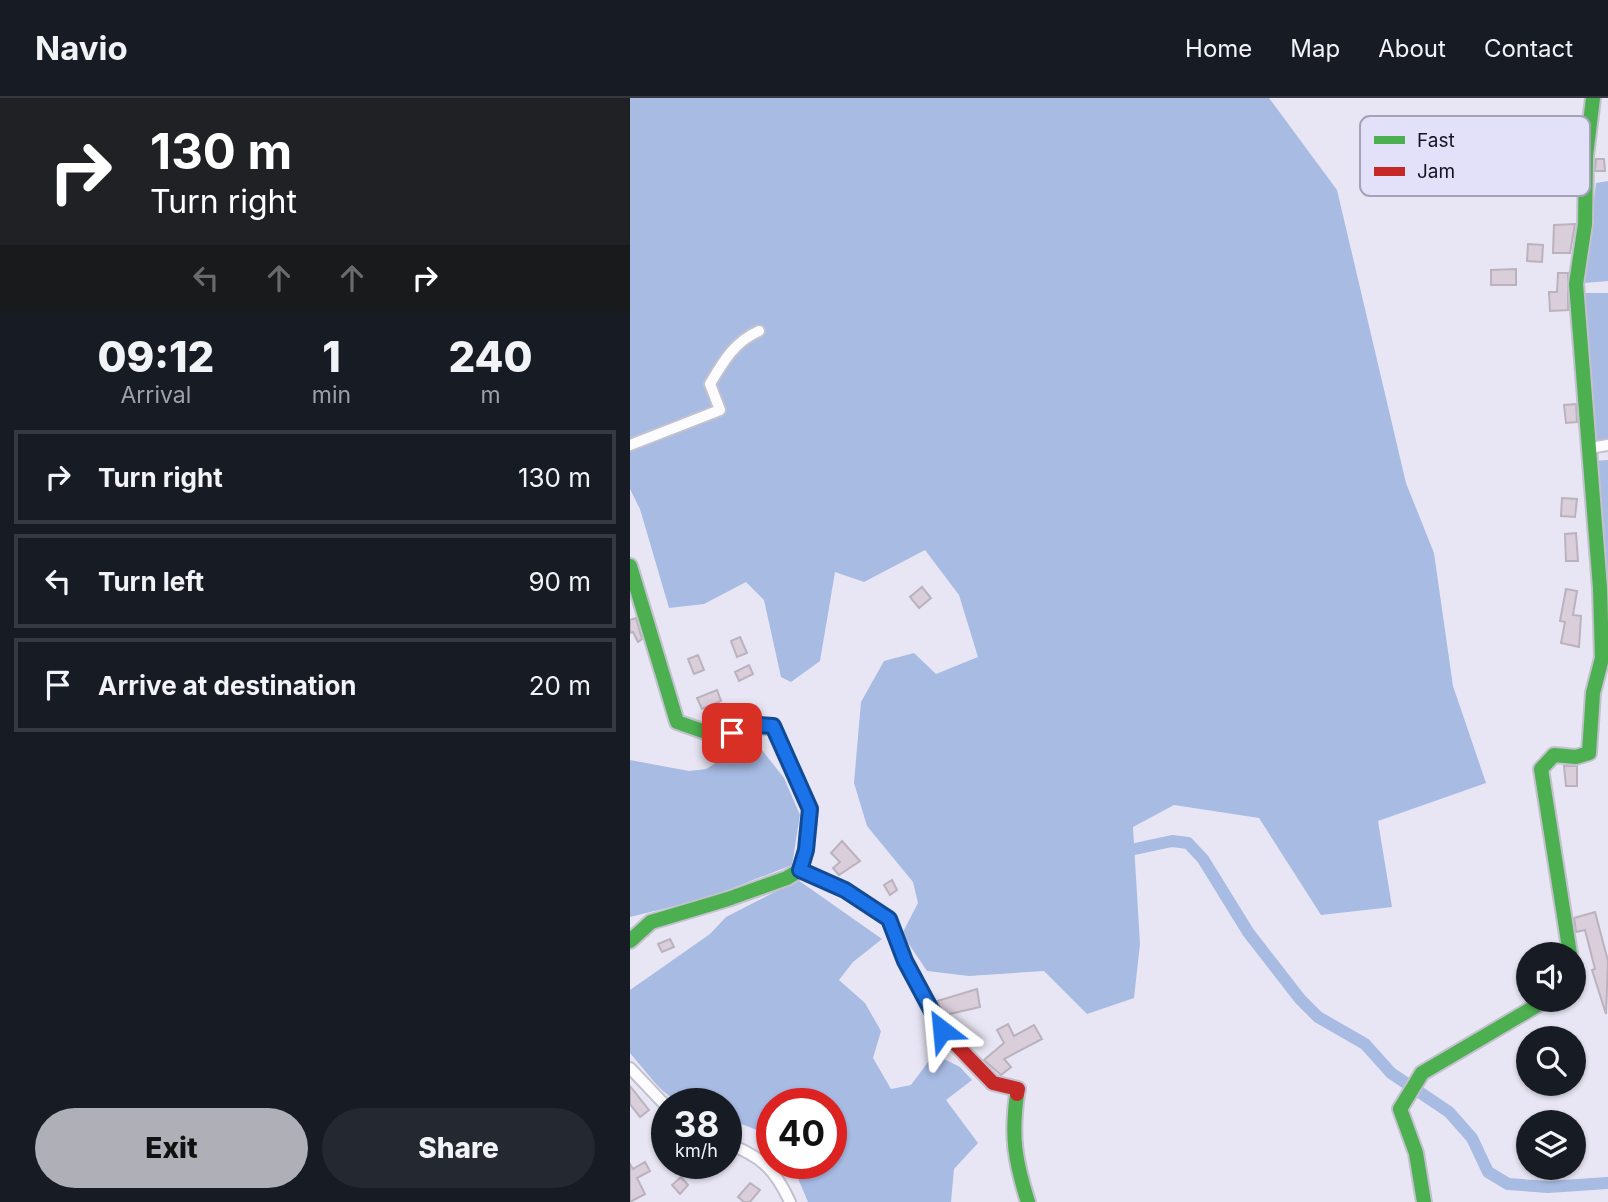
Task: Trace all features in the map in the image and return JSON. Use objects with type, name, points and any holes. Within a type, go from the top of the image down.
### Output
[{"type":"street","points":[[1590,123],[1593,98]]},
{"type":"street","points":[[1568,942],[1541,769],[1554,755],[1576,757],[1589,753],[1593,726],[1592,693],[1602,658],[1590,448],[1576,284],[1586,224],[1586,196]]},
{"type":"street","points":[[630,445],[720,410],[710,384],[727,356],[744,337],[759,331]]},
{"type":"street","points":[[1590,448],[1608,445]]},
{"type":"street","points":[[630,566],[677,722],[711,734],[773,726],[810,809],[806,850],[800,870],[787,878],[728,900],[658,919],[630,941]]},
{"type":"street","points":[[800,870],[845,890],[889,919],[905,961],[942,1030],[993,1083],[1018,1088],[1013,1122],[1014,1158],[1028,1202]]},
{"type":"street","points":[[1424,1202],[1416,1153],[1401,1109],[1402,1103],[1422,1073],[1526,1012]]},
{"type":"street","points":[[630,1068],[651,1090]]},
{"type":"street","points":[[742,1149],[779,1176],[790,1202]]},
{"type":"water","points":[[630,98],[1269,98],[1337,190],[1406,483],[1434,553],[1453,686],[1486,783],[1378,821],[1392,907],[1321,915],[1259,818],[1174,805],[1133,827],[1140,944],[1134,998],[1087,1014],[1044,971],[969,976],[927,971],[902,934],[918,903],[913,882],[867,826],[854,783],[861,702],[884,661],[914,653],[936,674],[978,657],[959,595],[925,550],[864,582],[835,572],[820,661],[791,682],[781,677],[764,600],[746,582],[704,604],[669,608],[640,509],[630,489]]},
{"type":"water","points":[[1608,181],[1608,281],[1584,283],[1596,183]]},
{"type":"water","points":[[1580,293],[1608,293],[1608,442],[1593,444]]},
{"type":"water","points":[[1608,460],[1608,610],[1607,571],[1593,461]]},
{"type":"water","points":[[754,740],[784,778],[800,815],[792,865],[707,898],[630,917],[630,760],[689,771],[706,769]]},
{"type":"water","points":[[798,880],[882,939],[853,962],[839,980],[865,1003],[881,1031],[873,1058],[891,1089],[911,1085],[934,1054],[960,1067],[972,1080],[946,1100],[978,1143],[954,1169],[951,1202],[808,1202],[798,1179],[847,1179],[847,1088],[756,1088],[756,1130],[742,1124],[742,1088],[660,1088],[630,1053],[630,990],[710,934],[726,917]]},
{"type":"building","points":[[1596,159],[1604,159],[1605,171],[1595,171]]},
{"type":"building","points":[[1575,224],[1570,253],[1553,253],[1554,225]]},
{"type":"building","points":[[1528,244],[1543,245],[1542,262],[1527,261]]},
{"type":"building","points":[[1516,269],[1516,285],[1491,285],[1491,270]]},
{"type":"building","points":[[1558,273],[1568,273],[1568,310],[1550,311],[1549,292],[1557,292]]},
{"type":"building","points":[[1576,404],[1577,422],[1566,423],[1564,405]]},
{"type":"building","points":[[1562,498],[1577,499],[1575,517],[1561,516]]},
{"type":"building","points":[[1576,533],[1578,561],[1566,561],[1565,534]]},
{"type":"building","points":[[922,587],[931,598],[919,608],[910,597]]},
{"type":"building","points":[[1566,589],[1577,591],[1573,615],[1581,616],[1579,647],[1561,643],[1565,622],[1560,621]]},
{"type":"building","points":[[636,618],[642,639],[638,642],[633,632],[630,633],[630,620]]},
{"type":"building","points":[[740,637],[747,653],[737,657],[731,641]]},
{"type":"building","points":[[698,655],[704,670],[694,674],[688,659]]},
{"type":"building","points":[[749,665],[753,674],[739,681],[735,672]]},
{"type":"building","points":[[717,690],[721,701],[702,709],[697,698]]},
{"type":"building","points":[[1564,766],[1577,766],[1577,786],[1566,786]]},
{"type":"building","points":[[842,841],[860,861],[839,875],[833,868],[840,862],[831,853]]},
{"type":"building","points":[[892,880],[897,890],[890,895],[884,885]]},
{"type":"building","points":[[1595,912],[1608,961],[1606,1014],[1592,970],[1595,969],[1585,930],[1576,932],[1574,918]]},
{"type":"building","points":[[670,939],[674,947],[662,952],[658,944]]},
{"type":"building","points":[[977,989],[980,1007],[945,1015],[937,1001]]},
{"type":"building","points":[[1008,1024],[1014,1036],[1034,1025],[1042,1039],[1004,1059],[1011,1067],[1001,1075],[984,1060],[1004,1043],[997,1030]]},
{"type":"building","points":[[630,1086],[649,1110],[640,1117],[630,1104]]},
{"type":"building","points":[[645,1162],[650,1171],[637,1178],[645,1194],[630,1202],[630,1164],[633,1169]]},
{"type":"building","points":[[683,1179],[688,1185],[680,1194],[672,1185]]},
{"type":"building","points":[[750,1183],[760,1190],[750,1202],[744,1202],[738,1197]]},
{"type":"waterway","points":[[1122,858],[1130,850],[1172,841],[1188,843],[1203,859],[1248,932],[1300,999],[1318,1017],[1365,1044],[1391,1073],[1449,1112],[1472,1138],[1488,1172],[1508,1184],[1548,1187],[1608,1183]]},
{"type":"traffic: fast","points":[[1590,123],[1593,98]]},
{"type":"traffic: fast","points":[[1568,942],[1541,769],[1554,755],[1576,757],[1589,753],[1593,693],[1602,658],[1600,588],[1576,284],[1585,224],[1585,196]]},
{"type":"traffic: fast","points":[[630,566],[677,722],[711,734],[773,726],[810,809],[806,850],[800,870],[787,878],[728,899],[651,922],[630,941]]},
{"type":"traffic: fast","points":[[1424,1202],[1416,1153],[1400,1109],[1422,1073],[1526,1012]]},
{"type":"traffic: fast","points":[[1017,1094],[1015,1149],[1028,1202]]},
{"type":"traffic: jam","points":[[800,870],[845,890],[889,919],[905,961],[942,1030],[993,1083],[1018,1089],[1017,1094]]},
{"type":"route","points":[[732,733],[760,725],[773,726],[810,809],[806,850],[800,870],[845,890],[889,919],[905,961],[942,1030]]}]
